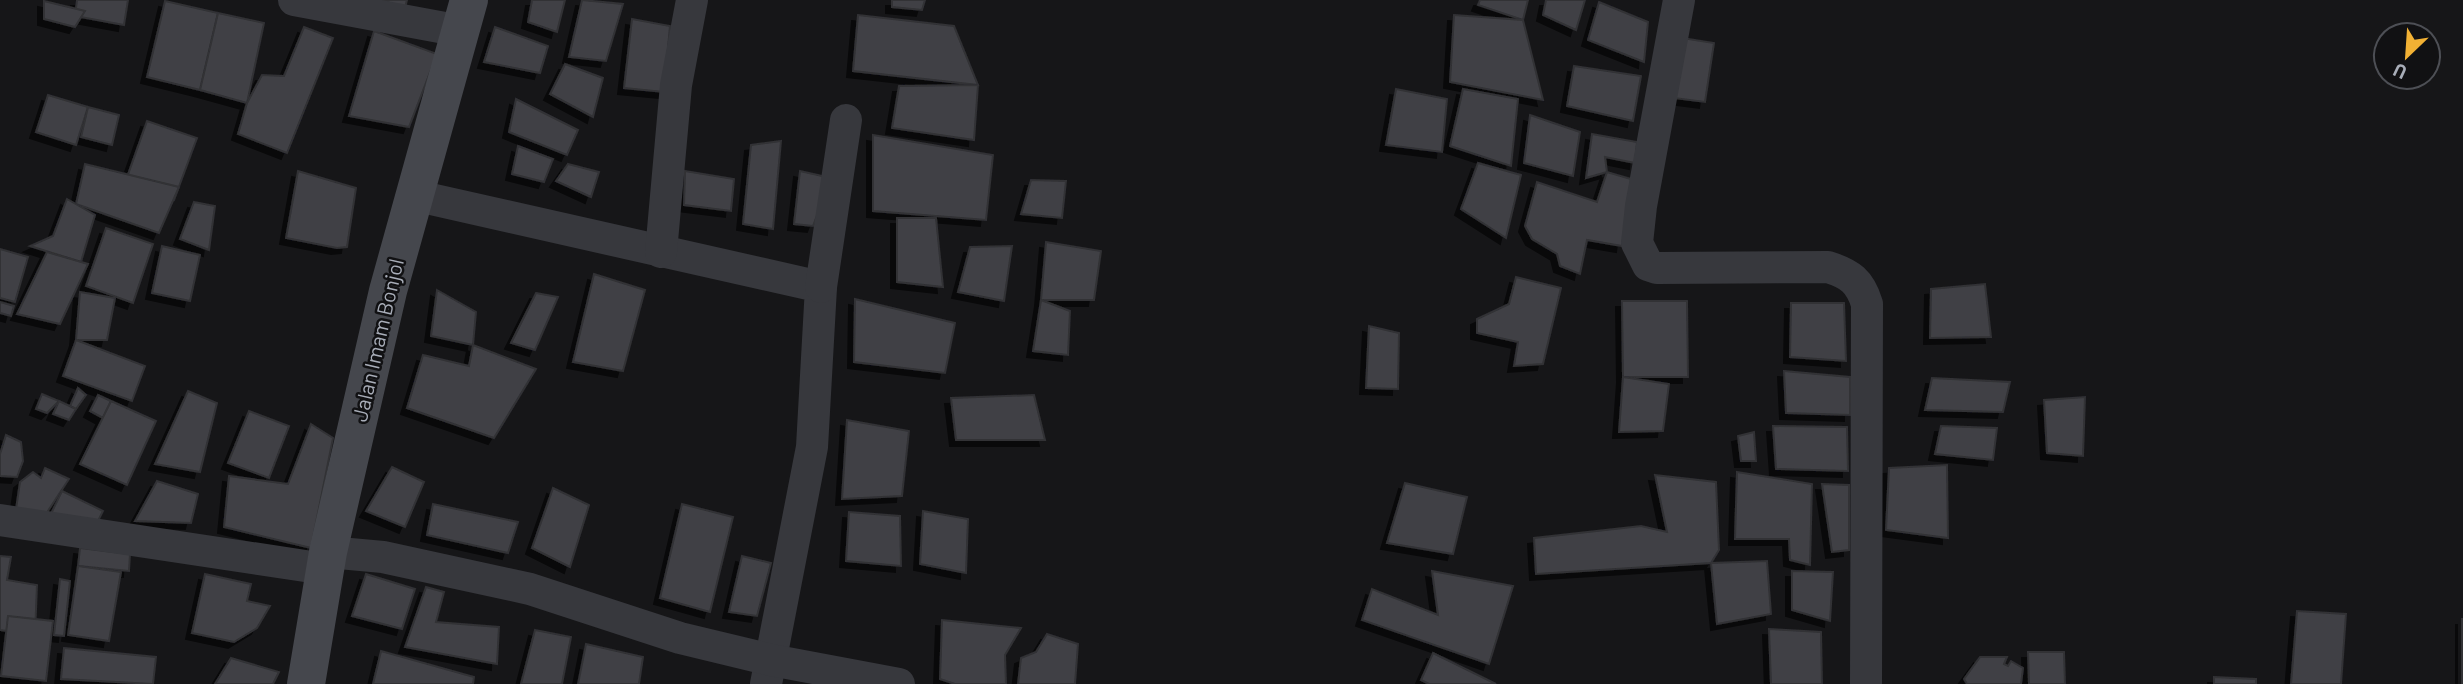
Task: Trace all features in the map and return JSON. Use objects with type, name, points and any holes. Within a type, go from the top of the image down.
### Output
[{"type":"main road","name":"Jalan Imam Bonjol","points":[[306,684],[326,561],[412,195],[465,15]]},
{"type":"street","points":[[294,0],[465,15]]},
{"type":"street","points":[[661,252],[676,85],[692,0]]},
{"type":"street","points":[[1679,0],[1651,146],[1637,243],[1648,265],[1657,268],[1828,267],[1846,273],[1859,282],[1867,304],[1866,684]]},
{"type":"street","points":[[768,672],[812,447],[821,287],[846,120]]},
{"type":"street","points":[[412,195],[821,287]]},
{"type":"street","points":[[0,520],[326,561],[383,558],[530,589],[768,672],[899,684]]},
{"type":"building","points":[[77,0],[128,0],[124,25],[75,16]]},
{"type":"building","points":[[381,0],[407,0],[405,8]]},
{"type":"building","points":[[532,0],[565,0],[557,32],[528,22]]},
{"type":"building","points":[[582,0],[623,4],[606,61],[569,57]]},
{"type":"building","points":[[892,0],[925,0],[922,10],[892,7]]},
{"type":"building","points":[[1480,0],[1528,0],[1523,20],[1478,5]]},
{"type":"building","points":[[1546,0],[1585,0],[1576,30],[1543,15]]},
{"type":"building","points":[[44,1],[85,11],[75,27],[44,19]]},
{"type":"building","points":[[165,1],[218,13],[200,90],[147,77]]},
{"type":"building","points":[[1599,2],[1648,22],[1644,62],[1588,40]]},
{"type":"building","points":[[218,13],[264,23],[247,103],[200,90]]},
{"type":"building","points":[[858,15],[954,26],[978,85],[853,71]]},
{"type":"building","points":[[1454,15],[1523,20],[1543,100],[1450,82]]},
{"type":"building","points":[[632,19],[670,26],[664,92],[624,88]]},
{"type":"building","points":[[304,27],[333,38],[287,153],[238,134],[247,103],[262,75],[284,76]]},
{"type":"building","points":[[495,27],[548,46],[540,73],[484,62]]},
{"type":"building","points":[[374,31],[437,54],[409,127],[349,116]]},
{"type":"building","points":[[1676,37],[1714,43],[1705,102],[1666,97]]},
{"type":"building","points":[[565,64],[603,78],[593,117],[550,94]]},
{"type":"building","points":[[1574,66],[1641,76],[1633,121],[1567,106]]},
{"type":"building","points":[[978,85],[974,140],[892,128],[899,86]]},
{"type":"building","points":[[1396,89],[1447,99],[1442,152],[1386,145]]},
{"type":"building","points":[[1463,89],[1518,99],[1511,166],[1450,146]]},
{"type":"building","points":[[48,95],[88,107],[76,145],[36,132]]},
{"type":"building","points":[[516,99],[578,130],[567,155],[509,132]]},
{"type":"building","points":[[88,107],[119,115],[112,145],[81,137]]},
{"type":"building","points":[[1530,115],[1580,132],[1573,176],[1524,163]]},
{"type":"building","points":[[147,121],[197,138],[174,200],[125,183]]},
{"type":"building","points":[[1592,134],[1637,142],[1635,163],[1605,157],[1607,172],[1586,178]]},
{"type":"building","points":[[873,135],[993,155],[986,220],[873,211]]},
{"type":"building","points":[[781,141],[773,229],[743,224],[751,145]]},
{"type":"building","points":[[518,146],[553,159],[544,182],[512,174]]},
{"type":"building","points":[[1478,163],[1521,175],[1506,238],[1461,209]]},
{"type":"building","points":[[85,164],[179,187],[159,233],[76,204]]},
{"type":"building","points":[[568,164],[599,172],[591,197],[556,181]]},
{"type":"building","points":[[298,171],[356,188],[347,247],[337,248],[286,238]]},
{"type":"building","points":[[685,171],[734,179],[731,211],[684,205]]},
{"type":"building","points":[[800,171],[831,178],[813,226],[794,224]]},
{"type":"building","points":[[1607,172],[1631,179],[1622,246],[1587,240],[1580,274],[1560,266],[1557,254],[1532,239],[1525,226],[1537,182],[1597,202]]},
{"type":"building","points":[[1031,180],[1066,181],[1062,218],[1021,214]]},
{"type":"building","points":[[67,199],[95,215],[81,262],[30,246],[53,236]]},
{"type":"building","points":[[194,202],[215,206],[209,250],[180,239]]},
{"type":"building","points":[[897,218],[936,218],[943,287],[897,282]]},
{"type":"building","points":[[106,228],[153,244],[133,303],[86,286]]},
{"type":"building","points":[[1046,242],[1101,251],[1094,300],[1041,300]]},
{"type":"building","points":[[162,246],[200,255],[190,301],[152,293]]},
{"type":"building","points":[[1012,246],[1004,301],[958,292],[970,247]]},
{"type":"building","points":[[0,249],[28,257],[15,302],[0,298]]},
{"type":"building","points":[[47,252],[88,264],[60,324],[17,314]]},
{"type":"building","points":[[594,274],[645,290],[623,371],[573,362]]},
{"type":"building","points":[[1516,277],[1561,288],[1543,364],[1514,366],[1518,342],[1477,333],[1477,319],[1509,304]]},
{"type":"building","points":[[1985,284],[1991,337],[1930,338],[1931,289]]},
{"type":"building","points":[[437,290],[476,312],[473,345],[431,336]]},
{"type":"building","points":[[80,292],[115,298],[107,340],[76,340]]},
{"type":"building","points":[[536,293],[558,297],[535,350],[511,343]]},
{"type":"building","points":[[855,299],[955,323],[945,373],[854,362]]},
{"type":"building","points":[[1041,300],[1070,311],[1068,355],[1033,351]]},
{"type":"building","points":[[1622,301],[1687,301],[1688,377],[1623,377]]},
{"type":"building","points":[[0,302],[14,306],[11,316],[0,313]]},
{"type":"building","points":[[1791,303],[1844,303],[1846,361],[1790,357]]},
{"type":"building","points":[[1369,326],[1399,333],[1398,389],[1366,388]]},
{"type":"building","points":[[76,340],[145,366],[132,401],[63,376]]},
{"type":"building","points":[[473,345],[536,369],[494,438],[407,408],[423,355],[469,366]]},
{"type":"building","points":[[1784,371],[1850,377],[1850,415],[1786,413]]},
{"type":"building","points":[[1623,377],[1669,384],[1663,431],[1619,432]]},
{"type":"building","points":[[1932,378],[2010,382],[2003,412],[1925,410]]},
{"type":"building","points":[[78,388],[86,395],[76,409],[70,406]]},
{"type":"building","points":[[188,391],[217,403],[200,472],[155,464]]},
{"type":"building","points":[[42,394],[59,401],[47,413],[36,409]]},
{"type":"building","points":[[98,395],[111,401],[103,418],[90,411]]},
{"type":"building","points":[[1034,395],[1045,440],[956,440],[951,398]]},
{"type":"building","points":[[2085,397],[2083,456],[2047,453],[2044,400]]},
{"type":"building","points":[[59,401],[76,409],[69,420],[53,414]]},
{"type":"building","points":[[111,401],[156,421],[127,485],[80,464]]},
{"type":"building","points":[[249,411],[289,426],[269,478],[228,463]]},
{"type":"building","points":[[847,420],[909,431],[902,496],[842,499]]},
{"type":"building","points":[[311,424],[333,438],[311,548],[224,527],[229,476],[288,484]]},
{"type":"building","points":[[1773,426],[1847,427],[1848,471],[1776,469]]},
{"type":"building","points":[[1941,426],[1997,428],[1993,460],[1935,454]]},
{"type":"building","points":[[1754,432],[1756,461],[1741,461],[1738,436]]},
{"type":"building","points":[[6,435],[21,442],[23,461],[17,477],[0,476],[0,454]]},
{"type":"building","points":[[1947,465],[1948,538],[1886,530],[1889,468]]},
{"type":"building","points":[[392,467],[424,482],[405,527],[366,511]]},
{"type":"building","points":[[45,468],[69,479],[38,526],[15,516],[20,482],[33,472],[41,478]]},
{"type":"building","points":[[1737,472],[1812,484],[1810,565],[1790,560],[1789,539],[1735,539]]},
{"type":"building","points":[[1655,475],[1716,482],[1719,550],[1711,563],[1536,574],[1534,538],[1641,526],[1667,532]]},
{"type":"building","points":[[157,481],[198,494],[191,523],[135,521]]},
{"type":"building","points":[[1405,483],[1467,497],[1453,554],[1387,543]]},
{"type":"building","points":[[1822,484],[1849,485],[1849,550],[1832,552]]},
{"type":"building","points":[[553,488],[589,505],[570,567],[532,548]]},
{"type":"building","points":[[62,491],[103,511],[95,527],[47,522]]},
{"type":"building","points":[[433,504],[518,522],[508,553],[427,535]]},
{"type":"building","points":[[682,504],[733,517],[710,612],[660,598]]},
{"type":"building","points":[[923,511],[968,519],[966,573],[920,564]]},
{"type":"building","points":[[849,512],[900,516],[901,566],[846,561]]},
{"type":"building","points":[[80,548],[130,554],[129,571],[78,566]]},
{"type":"building","points":[[0,556],[11,557],[7,580],[37,585],[35,635],[0,630]]},
{"type":"building","points":[[742,556],[771,563],[757,616],[729,612]]},
{"type":"building","points":[[1767,561],[1771,614],[1717,624],[1711,563]]},
{"type":"building","points":[[78,566],[121,572],[109,641],[68,635]]},
{"type":"building","points":[[1432,571],[1513,586],[1489,664],[1362,620],[1372,589],[1438,615]]},
{"type":"building","points":[[1792,571],[1833,572],[1830,621],[1792,610]]},
{"type":"building","points":[[205,574],[251,584],[247,601],[270,606],[257,628],[234,642],[192,633]]},
{"type":"building","points":[[366,574],[415,589],[402,629],[352,616]]},
{"type":"building","points":[[60,579],[70,581],[64,636],[54,635]]},
{"type":"building","points":[[426,587],[444,592],[436,622],[499,627],[497,664],[405,647]]},
{"type":"building","points":[[2297,611],[2346,614],[2341,684],[2291,684]]},
{"type":"building","points":[[8,616],[53,621],[46,681],[1,676]]},
{"type":"building","points":[[2463,619],[2463,684],[2462,684]]},
{"type":"building","points":[[942,620],[1021,628],[1005,655],[1006,684],[955,684],[940,679]]},
{"type":"building","points":[[1769,629],[1821,632],[1822,684],[1771,684]]},
{"type":"building","points":[[535,630],[571,637],[562,684],[521,684]]},
{"type":"building","points":[[1047,634],[1078,644],[1075,684],[1018,684],[1021,658],[1036,652]]},
{"type":"building","points":[[586,644],[643,657],[639,684],[578,684]]},
{"type":"building","points":[[64,648],[156,657],[153,684],[61,679]]},
{"type":"building","points":[[381,651],[474,677],[473,684],[373,684]]},
{"type":"building","points":[[2028,652],[2064,652],[2065,684],[2029,684]]},
{"type":"building","points":[[1433,653],[1496,684],[1429,684],[1421,680]]},
{"type":"building","points":[[1980,657],[2007,657],[2004,664],[2008,666],[2011,661],[2023,668],[2021,684],[1967,684],[1964,679]]},
{"type":"building","points":[[231,658],[279,672],[273,684],[215,684]]},
{"type":"building","points":[[2214,677],[2256,679],[2256,684],[2214,684]]}]
